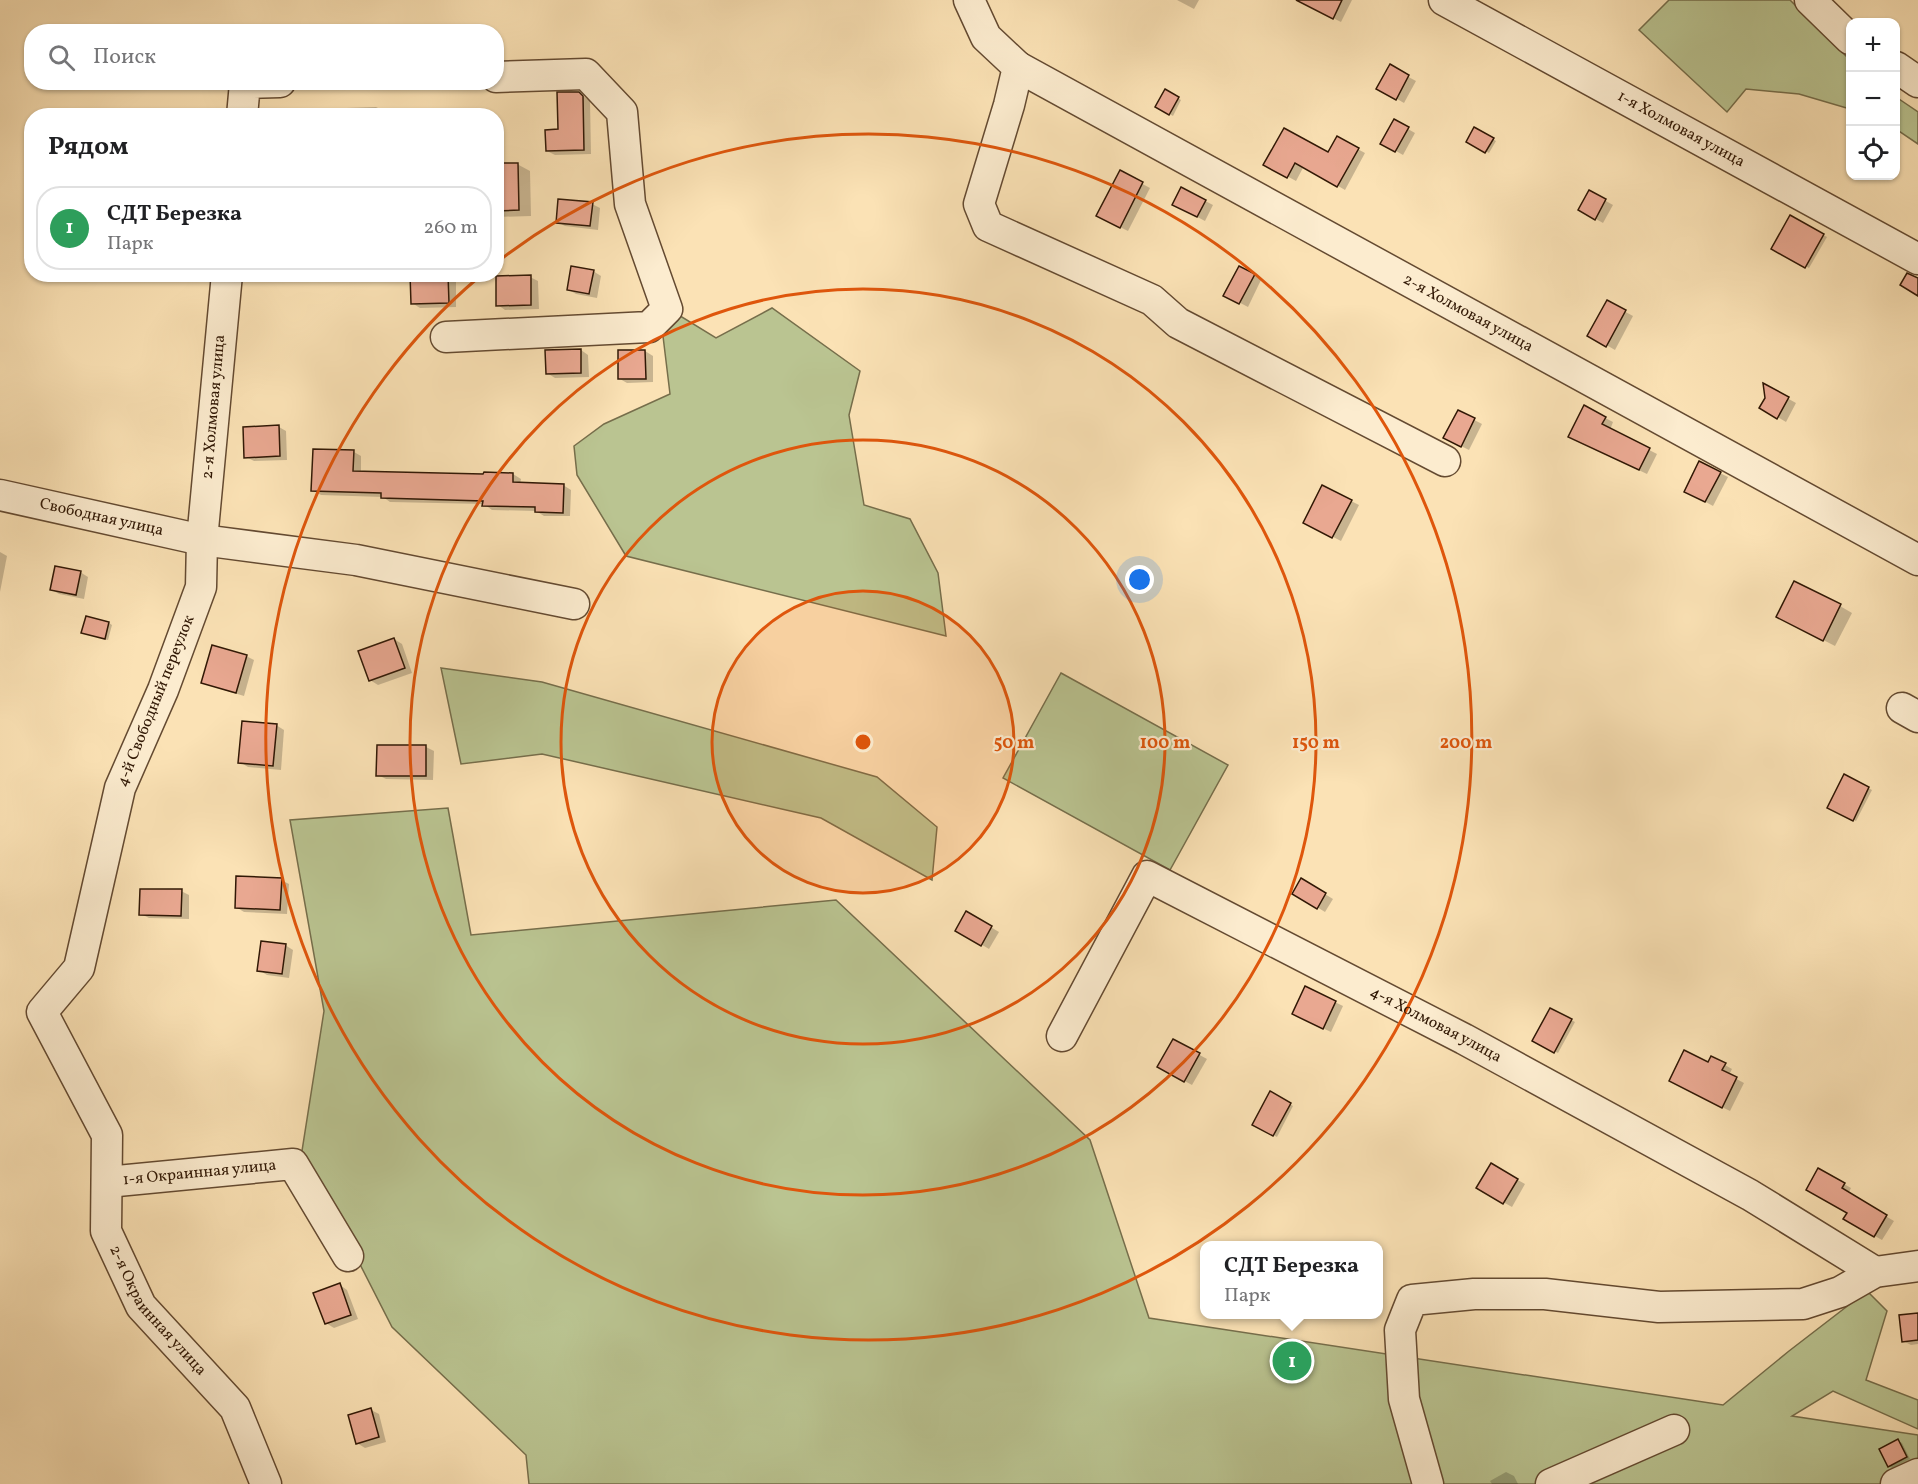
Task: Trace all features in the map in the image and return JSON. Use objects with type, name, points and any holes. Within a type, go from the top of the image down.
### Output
[{"type":"street","name":"2-я Холмовая улица","points":[[969,0],[986,37],[1018,67],[1918,560]]},
{"type":"street","name":"1-я Холмовая улица","points":[[1444,0],[1918,259]]},
{"type":"street","points":[[1810,0],[1846,34]]},
{"type":"street","points":[[1018,67],[979,204],[988,226],[1152,300],[1178,323],[1445,461]]},
{"type":"street","points":[[1900,70],[1918,81]]},
{"type":"street","points":[[446,337],[649,327],[667,309],[630,204],[622,112],[586,74],[504,77]]},
{"type":"street","points":[[243,108],[244,90]]},
{"type":"street","name":"2-я Холмовая улица","points":[[202,540],[226,282]]},
{"type":"street","name":"Свободная улица","points":[[0,495],[202,540],[356,560],[574,604]]},
{"type":"street","name":"4-й Свободный переулок","points":[[79,968],[120,788],[163,690],[201,587],[202,540]]},
{"type":"street","name":"4-я Холмовая улица","points":[[1062,1036],[1147,876],[1464,1039],[1750,1196],[1875,1272]]},
{"type":"street","name":"2-я Окраинная улица","points":[[79,968],[42,1012],[107,1135],[106,1231],[141,1306],[235,1408],[266,1484]]},
{"type":"street","name":"1-я Окраинная улица","points":[[107,1182],[293,1164],[348,1256]]},
{"type":"street","points":[[1428,1484],[1404,1399],[1400,1330],[1412,1300],[1474,1294],[1545,1294],[1659,1307],[1803,1304],[1840,1292],[1875,1272],[1918,1266]]},
{"type":"street","points":[[1551,1484],[1674,1430]]},
{"type":"street","points":[[1896,1484],[1918,1474]]},
{"type":"green space","points":[[1669,0],[1790,0],[1846,56],[1846,108],[1799,94],[1746,89],[1727,112],[1639,30]]},
{"type":"green space","points":[[1900,100],[1918,112],[1918,144],[1900,132]]},
{"type":"green space","points":[[659,303],[716,338],[772,308],[860,371],[849,415],[864,505],[910,519],[938,573],[946,636],[626,556],[577,475],[574,446],[604,424],[670,394]]},
{"type":"green space","points":[[441,668],[542,682],[877,777],[937,827],[932,880],[821,818],[542,754],[461,764]]},
{"type":"green space","points":[[1061,673],[1228,765],[1170,870],[1003,778]]},
{"type":"green space","points":[[448,808],[471,935],[836,900],[1090,1140],[1149,1318],[1723,1405],[1867,1291],[1887,1311],[1866,1380],[1918,1400],[1918,1429],[1833,1391],[1792,1416],[1918,1435],[1918,1484],[529,1484],[526,1455],[392,1327],[302,1151],[324,1011],[290,820]]},
{"type":"building","points":[[1296,0],[1342,0],[1333,19]]},
{"type":"building","points":[[1390,64],[1409,75],[1396,100],[1376,89]]},
{"type":"building","points":[[1165,89],[1179,97],[1169,115],[1155,107]]},
{"type":"building","points":[[557,92],[579,92],[583,96],[584,150],[546,151],[545,130],[558,129]]},
{"type":"building","points":[[1394,119],[1409,127],[1395,152],[1380,144]]},
{"type":"building","points":[[1474,127],[1494,138],[1485,153],[1466,142]]},
{"type":"building","points":[[1284,128],[1328,152],[1337,136],[1359,148],[1337,187],[1295,163],[1287,178],[1263,165]]},
{"type":"building","points":[[504,163],[518,163],[519,210],[504,211]]},
{"type":"building","points":[[1120,170],[1143,182],[1120,228],[1096,216]]},
{"type":"building","points":[[1181,187],[1206,200],[1197,217],[1172,205]]},
{"type":"building","points":[[1589,190],[1606,199],[1595,220],[1578,210]]},
{"type":"building","points":[[558,199],[593,202],[590,226],[556,223]]},
{"type":"building","points":[[1790,215],[1824,234],[1805,268],[1771,249]]},
{"type":"building","points":[[571,266],[594,270],[589,294],[567,290]]},
{"type":"building","points":[[1239,266],[1255,274],[1239,304],[1223,296]]},
{"type":"building","points":[[1907,273],[1918,278],[1918,296],[1900,285]]},
{"type":"building","points":[[531,275],[531,305],[496,306],[496,282],[504,282],[504,276]]},
{"type":"building","points":[[410,282],[448,282],[449,303],[411,304]]},
{"type":"building","points":[[1607,300],[1626,310],[1606,347],[1587,336]]},
{"type":"building","points":[[581,349],[581,373],[546,374],[545,350]]},
{"type":"building","points":[[618,350],[645,350],[646,379],[618,379]]},
{"type":"building","points":[[1763,383],[1789,397],[1777,419],[1759,408],[1765,398]]},
{"type":"building","points":[[1584,405],[1606,417],[1602,424],[1650,448],[1639,470],[1568,437]]},
{"type":"building","points":[[1458,410],[1475,418],[1461,447],[1443,438]]},
{"type":"building","points":[[279,425],[280,456],[244,458],[243,427]]},
{"type":"building","points":[[313,449],[354,450],[353,471],[513,473],[513,482],[564,484],[563,513],[535,512],[535,507],[482,506],[483,501],[381,498],[381,493],[311,491]]},
{"type":"building","points":[[1699,461],[1721,472],[1705,502],[1684,492]]},
{"type":"building","points":[[1322,485],[1352,500],[1332,538],[1303,523]]},
{"type":"building","points":[[55,566],[81,571],[76,595],[50,590]]},
{"type":"building","points":[[1794,581],[1841,604],[1823,641],[1776,617]]},
{"type":"building","points":[[86,616],[109,622],[105,639],[81,633]]},
{"type":"building","points":[[394,638],[405,668],[369,681],[358,651]]},
{"type":"building","points":[[212,645],[247,655],[236,693],[201,683]]},
{"type":"building","points":[[242,721],[277,724],[273,766],[238,763]]},
{"type":"building","points":[[377,745],[426,745],[426,776],[376,776]]},
{"type":"building","points":[[1844,774],[1869,787],[1853,821],[1827,808]]},
{"type":"building","points":[[236,876],[282,878],[280,910],[235,908]]},
{"type":"building","points":[[1301,878],[1326,893],[1317,909],[1292,894]]},
{"type":"building","points":[[140,889],[182,889],[181,916],[139,915]]},
{"type":"building","points":[[966,911],[992,926],[981,946],[955,931]]},
{"type":"building","points":[[261,941],[286,944],[282,974],[257,971]]},
{"type":"building","points":[[1305,986],[1336,1001],[1323,1029],[1292,1014]]},
{"type":"building","points":[[1550,1008],[1572,1019],[1554,1053],[1532,1041]]},
{"type":"building","points":[[1173,1039],[1200,1053],[1184,1082],[1157,1067]]},
{"type":"building","points":[[1684,1050],[1708,1062],[1711,1056],[1726,1063],[1722,1070],[1737,1077],[1722,1108],[1669,1081]]},
{"type":"building","points":[[1270,1091],[1291,1103],[1273,1136],[1252,1125]]},
{"type":"building","points":[[1491,1163],[1518,1179],[1503,1204],[1476,1188]]},
{"type":"building","points":[[1818,1168],[1845,1183],[1842,1188],[1887,1215],[1874,1237],[1843,1219],[1847,1213],[1806,1190]]},
{"type":"building","points":[[340,1283],[351,1315],[325,1324],[313,1293]]},
{"type":"building","points":[[1918,1313],[1918,1340],[1902,1342],[1899,1315]]},
{"type":"building","points":[[371,1408],[379,1437],[356,1444],[348,1415]]},
{"type":"building","points":[[1898,1439],[1907,1457],[1888,1467],[1879,1449]]},
{"type":"place","name":"СДТ Березка","points":[[1292,1361]]}]
